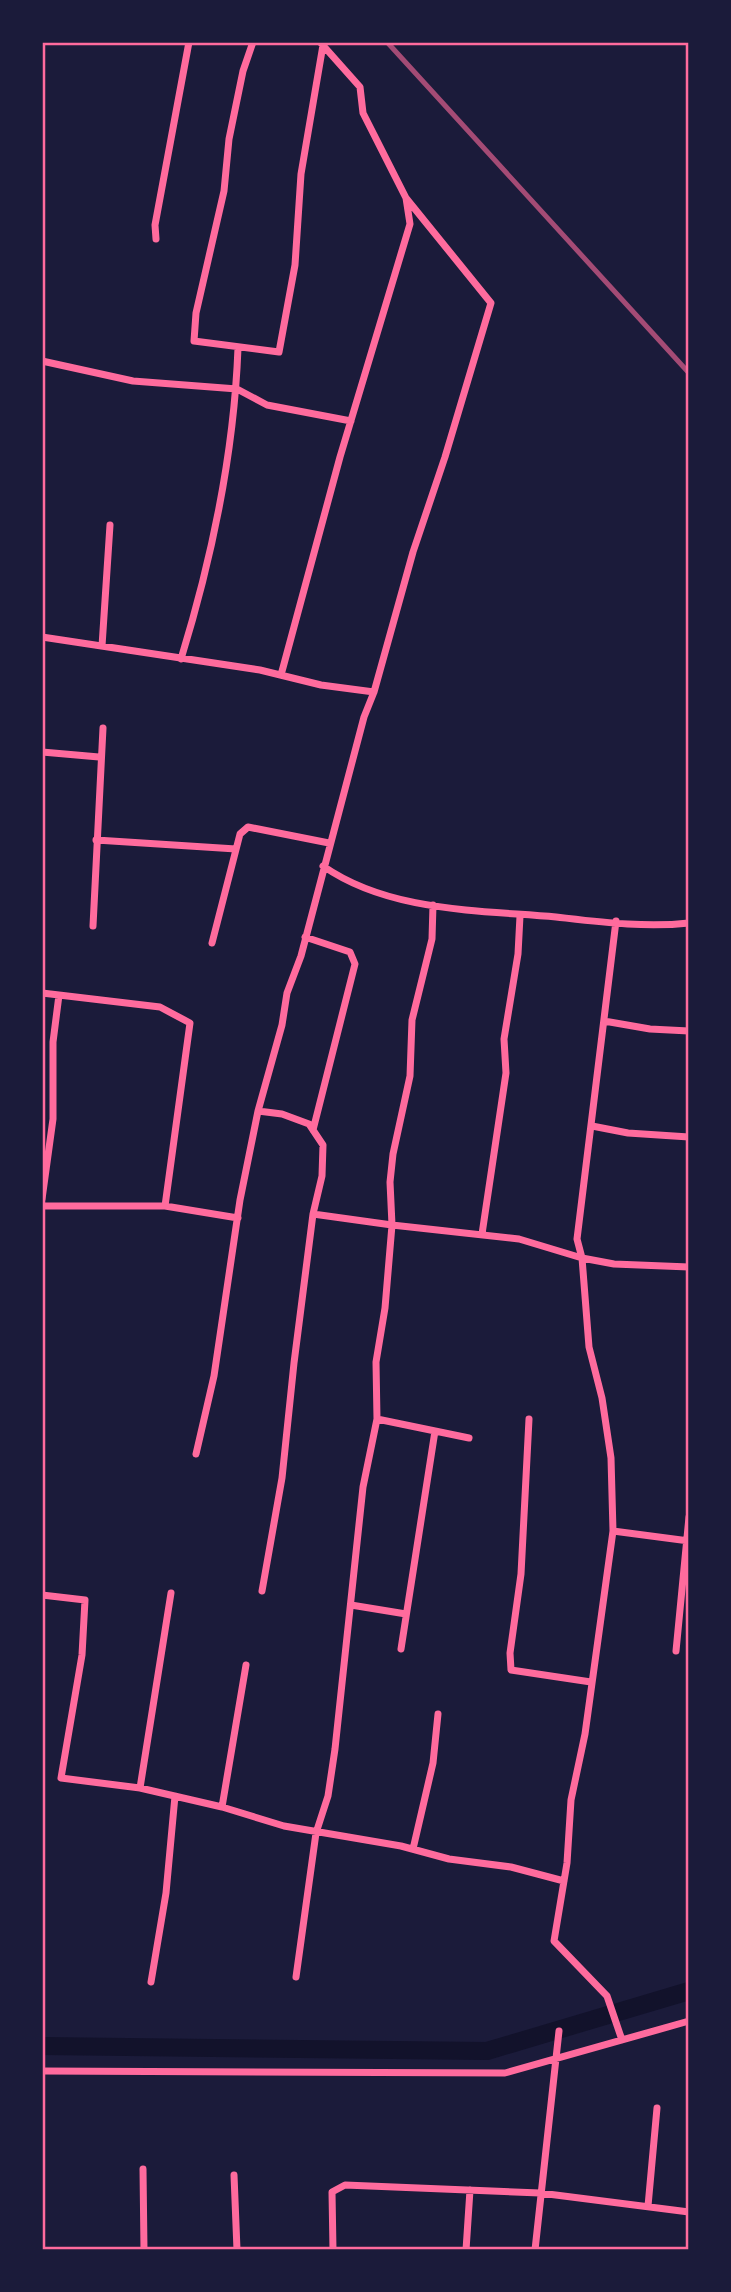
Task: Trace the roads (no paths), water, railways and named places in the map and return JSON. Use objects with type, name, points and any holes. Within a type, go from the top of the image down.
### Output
[{"type":"street","points":[[156,239],[155,225],[189,42]]},
{"type":"street","points":[[253,42],[243,71],[229,139],[224,191],[196,313],[194,341],[279,352],[295,265],[301,174],[322,44]]},
{"type":"street","points":[[196,1454],[215,1376],[238,1217],[258,1111],[282,1025],[287,993],[305,937],[364,717],[374,692],[413,552],[445,457],[491,303],[406,198],[363,113],[360,87],[322,44]]},
{"type":"street","points":[[281,675],[351,421],[410,224],[406,198]]},
{"type":"street","points":[[181,659],[206,578],[227,467],[237,389],[239,348]]},
{"type":"street","points":[[42,361],[134,381],[237,389],[267,405],[351,421]]},
{"type":"street","points":[[102,646],[110,525]]},
{"type":"street","points":[[42,637],[374,692]]},
{"type":"street","points":[[93,926],[99,757],[103,728]]},
{"type":"street","points":[[42,752],[99,757]]},
{"type":"street","points":[[212,943],[240,834],[248,827],[330,843]]},
{"type":"street","points":[[96,840],[236,849]]},
{"type":"street","points":[[323,866],[357,886],[433,905],[520,916],[616,921],[653,927],[689,923]]},
{"type":"street","points":[[296,1977],[316,1833],[330,1784],[363,1487],[377,1419],[376,1362],[385,1308],[392,1225],[390,1182],[393,1154],[410,1076],[412,1020],[432,939],[433,905]]},
{"type":"street","points":[[482,1234],[506,1073],[504,1039],[518,954],[520,916]]},
{"type":"street","points":[[616,921],[577,1239],[582,1258],[589,1347],[602,1398],[611,1458],[612,1531],[586,1734],[571,1800],[564,1881],[554,1941],[607,1996],[622,2039]]},
{"type":"street","points":[[305,937],[350,952],[355,964],[313,1130]]},
{"type":"street","points":[[42,993],[160,1007],[190,1023],[165,1206]]},
{"type":"street","points":[[42,1199],[53,1119],[53,1042],[59,995]]},
{"type":"street","points":[[604,1021],[650,1029],[689,1031]]},
{"type":"street","points":[[258,1111],[282,1114],[309,1124],[323,1146],[322,1176],[313,1214],[282,1478],[262,1591]]},
{"type":"street","points":[[592,1126],[628,1133],[689,1137]]},
{"type":"street","points":[[42,1206],[165,1206],[238,1217]]},
{"type":"street","points":[[313,1214],[519,1239],[582,1258],[614,1264],[689,1267]]},
{"type":"street","points":[[377,1419],[469,1438]]},
{"type":"street","points":[[529,1419],[521,1574],[510,1653],[511,1670],[591,1682]]},
{"type":"street","points":[[401,1650],[435,1431]]},
{"type":"street","points":[[676,1651],[689,1517]]},
{"type":"street","points":[[612,1531],[688,1541]]},
{"type":"street","points":[[140,1788],[171,1593]]},
{"type":"street","points":[[42,1595],[85,1600],[82,1655],[61,1778],[140,1788],[316,1833],[413,1849],[449,1859],[511,1867],[564,1881]]},
{"type":"street","points":[[351,1605],[406,1614]]},
{"type":"street","points":[[222,1807],[246,1665]]},
{"type":"street","points":[[413,1849],[433,1763],[438,1714]]},
{"type":"street","points":[[150,1982],[166,1893],[175,1796]]},
{"type":"street","points":[[42,2071],[505,2073],[689,2021]]},
{"type":"street","points":[[535,2250],[559,2031]]},
{"type":"street","points":[[648,2206],[657,2108]]},
{"type":"street","points":[[143,2169],[144,2250]]},
{"type":"street","points":[[234,2175],[237,2250]]},
{"type":"street","points":[[332,2250],[332,2192],[345,2185],[540,2193],[689,2211]]},
{"type":"street","points":[[466,2250],[470,2190]]},
{"type":"waterway","points":[[42,2046],[487,2051],[689,1991]]},
{"type":"railway","points":[[387,42],[689,373]]}]
